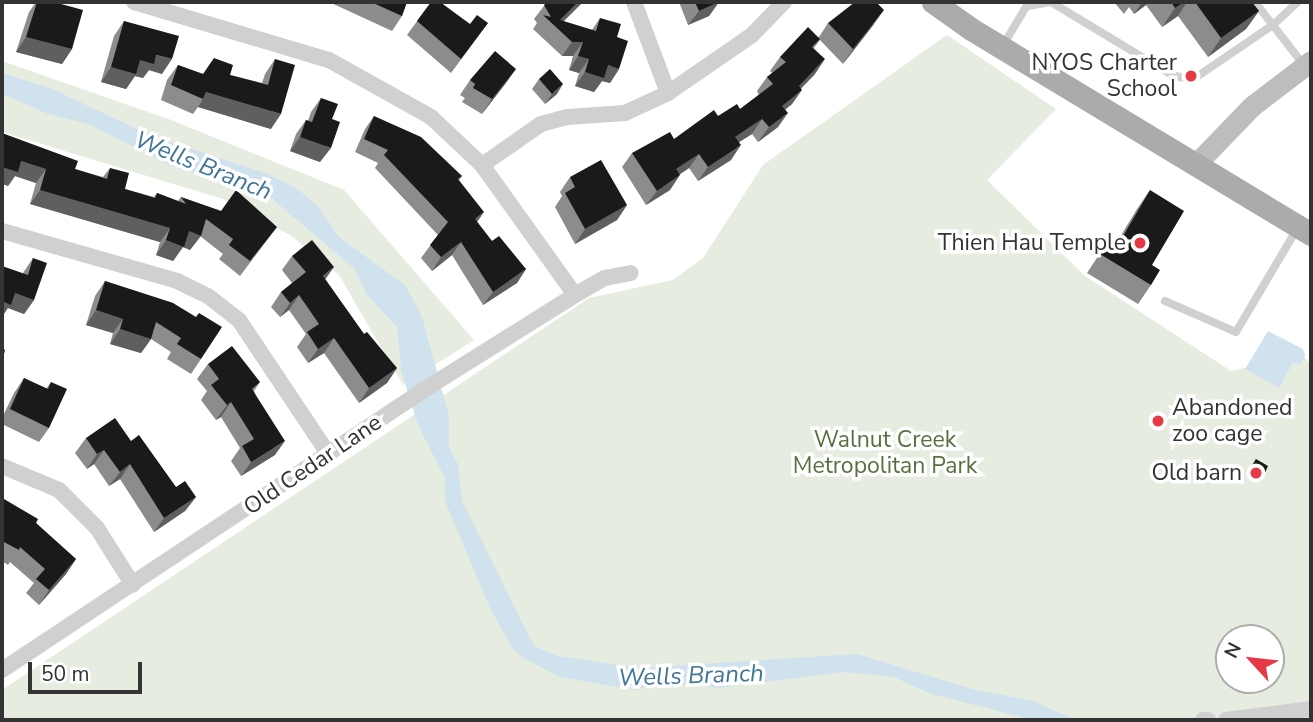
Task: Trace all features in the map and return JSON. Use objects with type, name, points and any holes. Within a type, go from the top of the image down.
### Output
[{"type":"main road","points":[[933,2],[1002,48],[1305,230]]},
{"type":"main road","points":[[1195,164],[1252,106],[1308,63]]},
{"type":"street","points":[[134,2],[329,60],[431,117],[482,165],[575,295]]},
{"type":"street","points":[[634,2],[668,93]]},
{"type":"street","points":[[482,165],[541,124],[567,117],[625,113],[668,93],[752,35],[784,2]]},
{"type":"street","points":[[2,232],[177,281],[208,296],[239,320],[330,455]]},
{"type":"street","name":"Old Cedar Lane","points":[[2,670],[575,295],[605,278],[631,273]]},
{"type":"street","points":[[2,466],[59,490],[97,528],[132,585]]},
{"type":"street","points":[[1226,720],[1311,709]]},
{"type":"lane","points":[[1002,48],[1029,4],[1051,2],[1172,75],[1192,80],[1273,25],[1298,2]]},
{"type":"lane","points":[[1255,2],[1308,63]]},
{"type":"lane","points":[[1165,301],[1236,332],[1305,230]]},
{"type":"green space","name":"Walnut Creek Metropolitan Park","points":[[947,35],[1056,109],[987,180],[1085,276],[1231,371],[1303,355],[1311,365],[1311,720],[2,720],[2,690],[589,298],[673,280],[703,258],[763,165]]},
{"type":"green space","points":[[2,61],[171,120],[344,190],[474,340],[403,385],[339,275],[290,235],[223,199],[2,132]]},
{"type":"water","name":"Wells Branch","points":[[2,73],[50,88],[154,137],[265,173],[296,188],[316,204],[339,237],[406,286],[422,317],[449,416],[449,448],[458,464],[462,501],[534,646],[558,656],[639,668],[857,654],[972,689],[1033,701],[1076,720],[1034,720],[931,694],[894,677],[845,672],[720,688],[662,683],[635,690],[560,677],[525,659],[512,648],[489,606],[445,501],[445,478],[418,425],[401,370],[397,327],[366,294],[355,269],[270,197],[172,166],[88,124],[46,113],[2,94]]},
{"type":"water","points":[[1268,331],[1303,349],[1305,355],[1300,365],[1293,362],[1279,388],[1245,369]]},
{"type":"building","points":[[37,2],[54,2],[83,10],[72,49],[26,37]]},
{"type":"building","points":[[371,2],[407,2],[402,16]]},
{"type":"building","points":[[431,2],[440,2],[470,24],[477,15],[488,23],[461,59],[417,21]]},
{"type":"building","points":[[547,2],[578,2],[560,20],[596,31],[600,18],[621,24],[617,37],[628,41],[619,69],[608,65],[604,78],[585,72],[589,59],[578,56],[583,42],[572,42],[543,15],[551,17],[544,5]]},
{"type":"building","points":[[695,2],[719,2],[699,11]]},
{"type":"building","points":[[855,2],[876,2],[884,10],[853,49],[828,23]]},
{"type":"building","points":[[1171,2],[1184,2],[1175,8]]},
{"type":"building","points":[[1195,2],[1252,2],[1259,11],[1221,38]]},
{"type":"building","points":[[124,21],[179,36],[172,59],[156,55],[154,64],[140,60],[136,74],[111,67]]},
{"type":"building","points":[[808,27],[820,39],[812,47],[825,59],[799,86],[802,90],[782,106],[788,113],[769,127],[762,119],[735,137],[741,145],[708,167],[699,154],[676,169],[680,175],[657,191],[632,153],[670,132],[674,139],[714,110],[718,116],[737,104],[740,109],[773,84],[767,77],[786,62],[780,57]]},
{"type":"building","points":[[495,51],[516,69],[492,99],[473,88],[475,84],[470,80]]},
{"type":"building","points":[[214,58],[233,65],[230,75],[268,85],[275,59],[295,65],[281,114],[206,92],[203,99],[171,85],[178,65],[203,74]]},
{"type":"building","points":[[550,69],[563,84],[552,94],[539,79]]},
{"type":"building","points":[[321,98],[338,104],[332,119],[340,122],[331,148],[300,137],[306,120],[312,122]]},
{"type":"building","points":[[374,116],[421,137],[462,176],[458,179],[484,212],[475,219],[492,241],[499,236],[526,269],[493,292],[461,242],[441,257],[430,245],[448,222],[384,155],[388,150],[364,139]]},
{"type":"building","points":[[2,133],[78,161],[75,169],[107,179],[110,168],[129,173],[125,189],[155,198],[157,193],[186,204],[181,197],[221,211],[236,190],[277,227],[250,261],[229,245],[233,239],[206,219],[201,236],[189,231],[184,247],[166,240],[170,228],[40,190],[46,169],[21,161],[18,172],[2,167]]},
{"type":"building","points":[[601,160],[627,205],[585,229],[565,193],[575,187],[570,177]]},
{"type":"building","name":"Thien Hau Temple","points":[[1150,190],[1184,211],[1152,265],[1160,270],[1151,285],[1100,254],[1110,238],[1119,243]]},
{"type":"building","points":[[312,240],[334,267],[323,276],[364,334],[367,332],[397,368],[369,388],[334,338],[318,349],[307,332],[319,324],[299,295],[290,303],[281,292],[306,272],[292,256]]},
{"type":"building","points":[[33,258],[47,263],[34,300],[15,293],[11,305],[2,301],[2,266],[28,275]]},
{"type":"building","points":[[105,281],[173,303],[196,317],[199,313],[222,327],[201,359],[177,344],[181,338],[156,322],[151,339],[120,329],[123,319],[96,310]]},
{"type":"building","points":[[232,346],[260,382],[252,389],[285,441],[251,462],[242,446],[254,439],[231,402],[227,405],[211,385],[219,379],[208,364]]},
{"type":"building","points":[[24,378],[48,389],[51,382],[67,389],[49,428],[10,409]]},
{"type":"building","points":[[115,418],[131,441],[139,435],[176,487],[185,481],[196,497],[164,518],[130,464],[120,472],[104,450],[97,454],[86,438]]},
{"type":"building","points":[[1256,459],[1268,466],[1263,477],[1250,469]]},
{"type":"building","points":[[4,499],[38,519],[36,523],[76,559],[49,590],[36,579],[45,569],[20,547],[19,550],[2,541]]},
{"type":"place","name":"NYOS Charter School","points":[[1191,76]]},
{"type":"place","name":"Thien Hau Temple","points":[[1140,243]]},
{"type":"place","name":"Abandoned zoo cage","points":[[1158,421]]},
{"type":"place","name":"Old barn","points":[[1256,473]]}]
